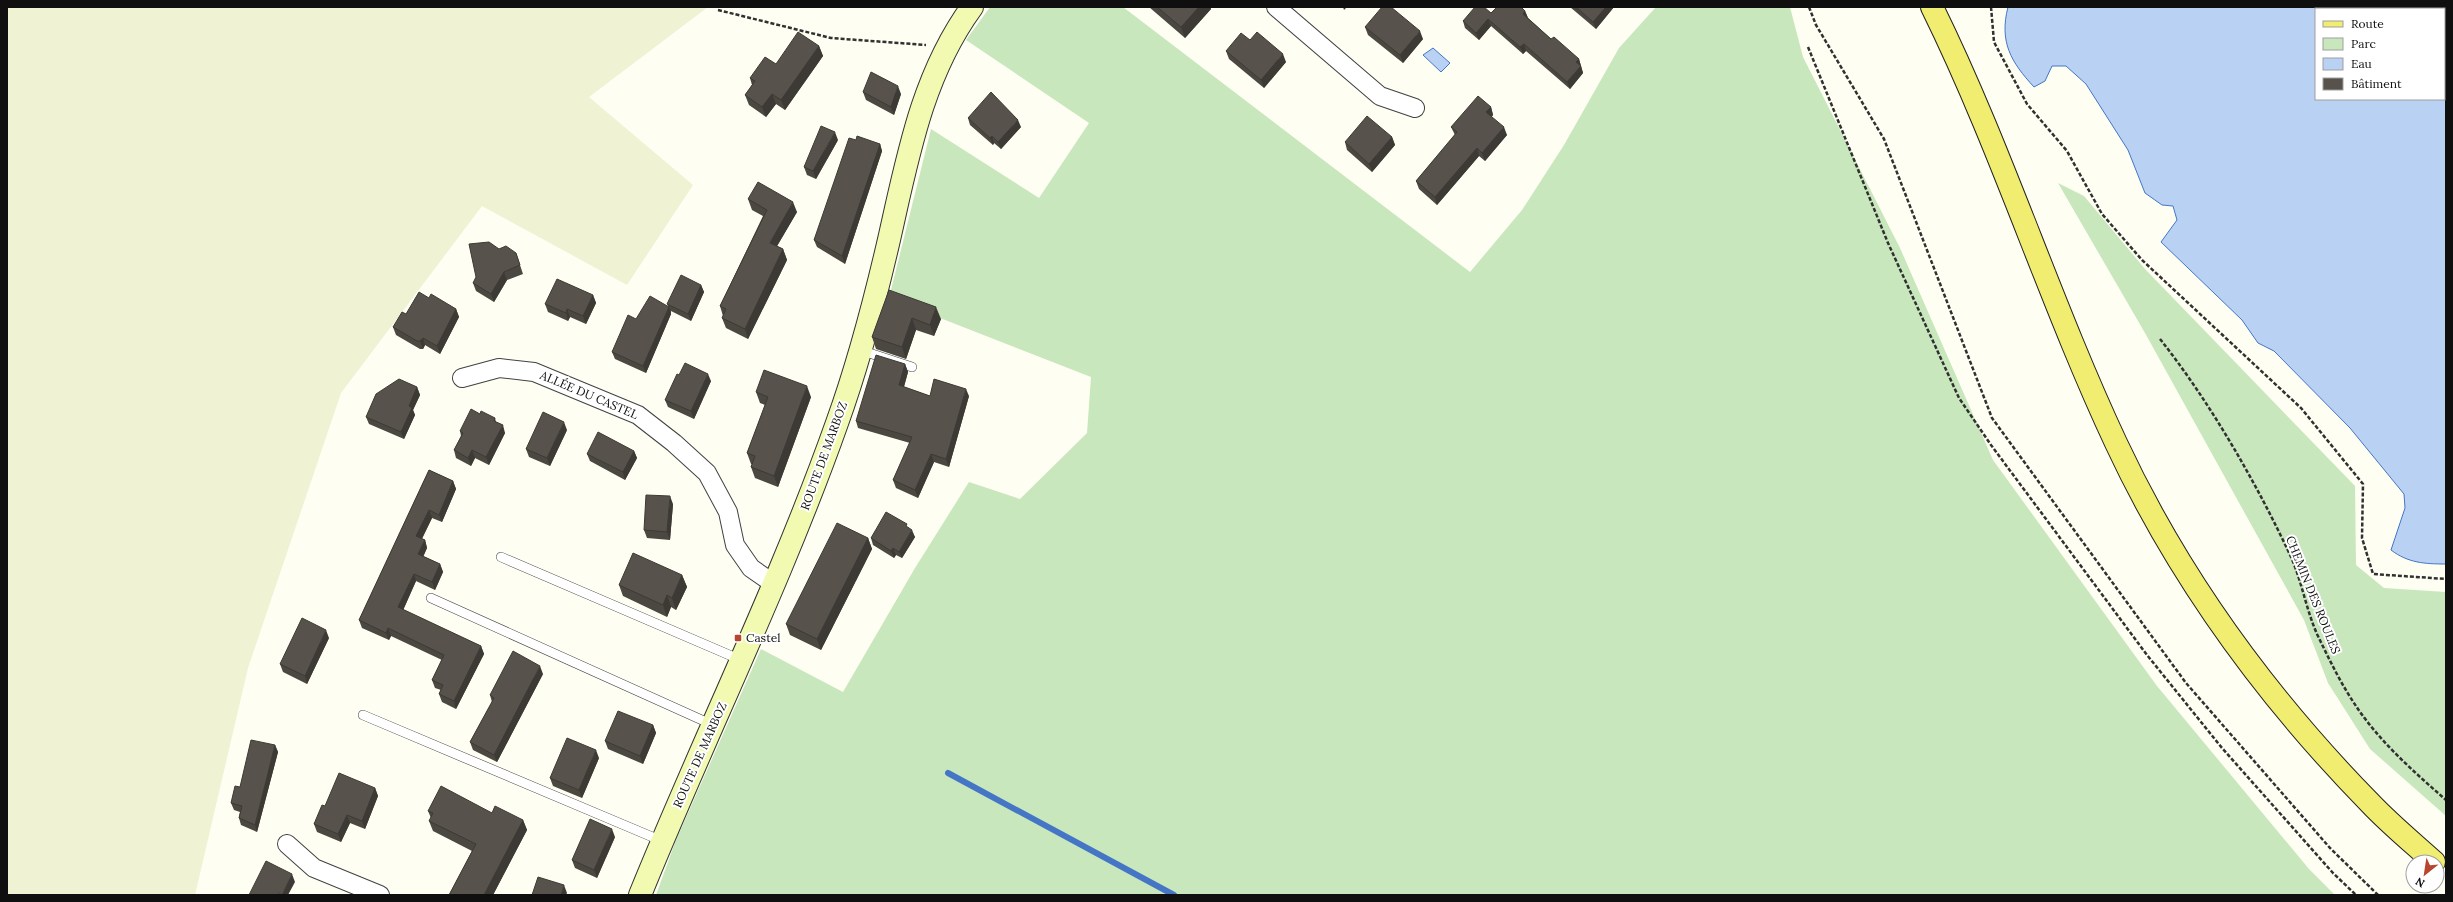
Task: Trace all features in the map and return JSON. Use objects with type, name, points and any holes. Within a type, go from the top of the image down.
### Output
[{"type":"main road","name":"ROUTE DE MARBOZ","points":[[640,895],[774,584],[838,422],[860,350],[882,267],[915,125],[938,65],[972,7]]},
{"type":"main road","points":[[1932,7],[1976,98],[2116,443],[2148,507],[2221,627],[2307,735],[2372,806],[2425,854]]},
{"type":"street","points":[[1276,7],[1380,96],[1415,108]]},
{"type":"street","name":"ALLÉE DU CASTEL","points":[[462,378],[499,368],[534,372],[638,415],[674,443],[707,473],[728,512],[735,545],[751,568],[774,584]]},
{"type":"street","points":[[287,844],[314,868],[380,895]]},
{"type":"lane","points":[[860,350],[912,367]]},
{"type":"lane","points":[[502,557],[741,660]]},
{"type":"lane","points":[[431,598],[713,725]]},
{"type":"lane","points":[[363,715],[662,841]]},
{"type":"path","points":[[1809,7],[1816,25],[1884,139],[1992,418],[2186,683],[2330,848],[2378,895]]},
{"type":"path","points":[[1991,7],[1994,42],[2023,97],[2067,151],[2102,214],[2142,260],[2301,408],[2363,484],[2362,538],[2373,574],[2446,579]]},
{"type":"path","points":[[718,10],[831,38],[948,46]]},
{"type":"path","points":[[1808,47],[1888,243],[1959,398],[1991,445],[2147,655],[2212,736],[2333,873],[2356,895]]},
{"type":"path","name":"CHEMIN DES ROULES","points":[[2160,339],[2185,371],[2267,510],[2298,573],[2307,608],[2317,633],[2356,706],[2403,760],[2446,800]]},
{"type":"green space","points":[[7,7],[708,7],[589,97],[693,185],[627,285],[482,206],[341,393],[248,668],[195,895],[7,895]]},
{"type":"green space","points":[[990,7],[1123,7],[1470,272],[1522,210],[1564,145],[1619,48],[1656,7],[1790,7],[1803,57],[1900,248],[1993,460],[2157,686],[2309,869],[2335,895],[656,895],[676,840],[761,649],[843,692],[915,568],[969,482],[1020,499],[1087,433],[1091,377],[889,298],[931,129],[1039,198],[1089,123],[966,40]]},
{"type":"green space","points":[[2058,183],[2084,196],[2145,269],[2355,486],[2356,565],[2384,588],[2446,592],[2446,816],[2370,749],[2328,683],[2304,620],[2145,333]]},
{"type":"water","points":[[2008,7],[2446,7],[2446,564],[2417,562],[2404,558],[2391,550],[2405,508],[2404,494],[2350,428],[2274,351],[2258,343],[2242,320],[2161,242],[2177,220],[2173,206],[2162,205],[2145,193],[2128,150],[2086,84],[2066,66],[2052,66],[2045,81],[2034,87],[2013,60],[2006,41],[2005,31]]},
{"type":"water","points":[[1433,48],[1450,63],[1441,72],[1423,55]]},
{"type":"building","points":[[1157,7],[1199,7],[1181,27]]},
{"type":"building","points":[[1382,7],[1391,7],[1420,31],[1400,55],[1365,27]]},
{"type":"building","points":[[1475,7],[1484,7],[1491,13],[1497,7],[1521,7],[1525,11],[1523,14],[1551,39],[1554,37],[1579,59],[1576,62],[1581,66],[1567,82],[1524,44],[1520,47],[1488,19],[1476,33],[1463,21]]},
{"type":"building","points":[[1576,7],[1606,7],[1593,22]]},
{"type":"building","points":[[798,32],[819,46],[781,100],[772,94],[762,107],[745,95],[755,81],[750,78],[765,57],[776,64]]},
{"type":"building","points":[[1257,32],[1283,54],[1261,80],[1226,51],[1241,33],[1250,40]]},
{"type":"building","points":[[871,72],[898,86],[891,107],[863,92]]},
{"type":"building","points":[[991,92],[1018,120],[998,142],[992,136],[990,138],[968,118]]},
{"type":"building","points":[[1478,96],[1491,107],[1486,112],[1504,127],[1482,153],[1477,148],[1435,197],[1416,181],[1457,132],[1451,127]]},
{"type":"building","points":[[1367,116],[1392,137],[1369,164],[1345,142]]},
{"type":"building","points":[[821,126],[835,132],[813,171],[804,167]]},
{"type":"building","points":[[857,136],[880,144],[842,256],[814,240],[849,138],[856,140]]},
{"type":"building","points":[[758,182],[793,202],[770,243],[783,249],[745,329],[722,318],[726,309],[720,306],[767,210],[748,199]]},
{"type":"building","points":[[489,242],[499,249],[506,246],[516,253],[520,265],[504,272],[491,294],[473,283],[476,277],[469,244]]},
{"type":"building","points":[[681,275],[701,285],[688,314],[667,304]]},
{"type":"building","points":[[557,279],[593,295],[583,316],[567,309],[566,313],[545,304]]},
{"type":"building","points":[[889,290],[936,307],[930,325],[912,318],[902,347],[872,337]]},
{"type":"building","points":[[419,292],[429,298],[431,294],[456,309],[437,346],[423,338],[420,341],[417,341],[393,327],[402,312],[406,314]]},
{"type":"building","points":[[650,296],[669,307],[643,366],[612,352],[628,315],[636,319]]},
{"type":"building","points":[[876,355],[905,364],[899,385],[930,396],[934,379],[966,389],[946,459],[931,454],[915,490],[893,480],[912,437],[856,421]]},
{"type":"building","points":[[685,363],[708,374],[691,411],[665,400],[677,374],[679,375]]},
{"type":"building","points":[[764,370],[807,386],[774,476],[751,467],[755,456],[747,453],[768,397],[756,392]]},
{"type":"building","points":[[399,379],[417,387],[409,406],[412,408],[401,432],[366,417],[376,394]]},
{"type":"building","points":[[471,409],[480,414],[481,411],[495,418],[494,421],[503,425],[486,457],[472,450],[468,458],[454,450],[463,433],[460,431]]},
{"type":"building","points":[[543,412],[564,422],[547,458],[526,449]]},
{"type":"building","points":[[598,432],[634,451],[623,472],[587,454]]},
{"type":"building","points":[[429,470],[453,481],[439,515],[429,510],[416,536],[425,540],[418,554],[440,564],[432,582],[414,574],[398,607],[481,646],[454,701],[439,694],[443,685],[432,680],[444,655],[388,628],[386,633],[359,620]]},
{"type":"building","points":[[646,495],[670,496],[667,532],[644,530]]},
{"type":"building","points":[[886,512],[907,524],[906,526],[912,530],[899,552],[893,548],[891,551],[871,538]]},
{"type":"building","points":[[837,523],[868,538],[817,639],[786,624]]},
{"type":"building","points":[[633,553],[682,575],[672,598],[667,595],[663,605],[619,585]]},
{"type":"building","points":[[302,618],[326,630],[305,676],[280,664]]},
{"type":"building","points":[[513,651],[540,666],[494,755],[470,742],[494,698],[490,695]]},
{"type":"building","points":[[618,711],[653,725],[640,756],[605,741]]},
{"type":"building","points":[[567,738],[596,750],[579,790],[550,778]]},
{"type":"building","points":[[251,740],[275,745],[255,825],[239,818],[242,806],[231,803],[235,786],[240,787]]},
{"type":"building","points":[[339,773],[375,788],[362,821],[347,815],[338,834],[314,824],[322,805],[325,806]]},
{"type":"building","points":[[441,786],[492,813],[495,806],[523,820],[484,895],[449,895],[476,844],[429,821],[433,813],[428,811]]},
{"type":"building","points":[[590,819],[612,829],[594,870],[572,860]]},
{"type":"building","points":[[266,861],[292,874],[282,895],[279,893],[278,895],[249,895]]},
{"type":"building","points":[[538,877],[564,885],[561,895],[532,895]]},
{"type":"waterway","points":[[948,773],[1174,895]]},
{"type":"place","name":"Castel","points":[[738,638]]}]
